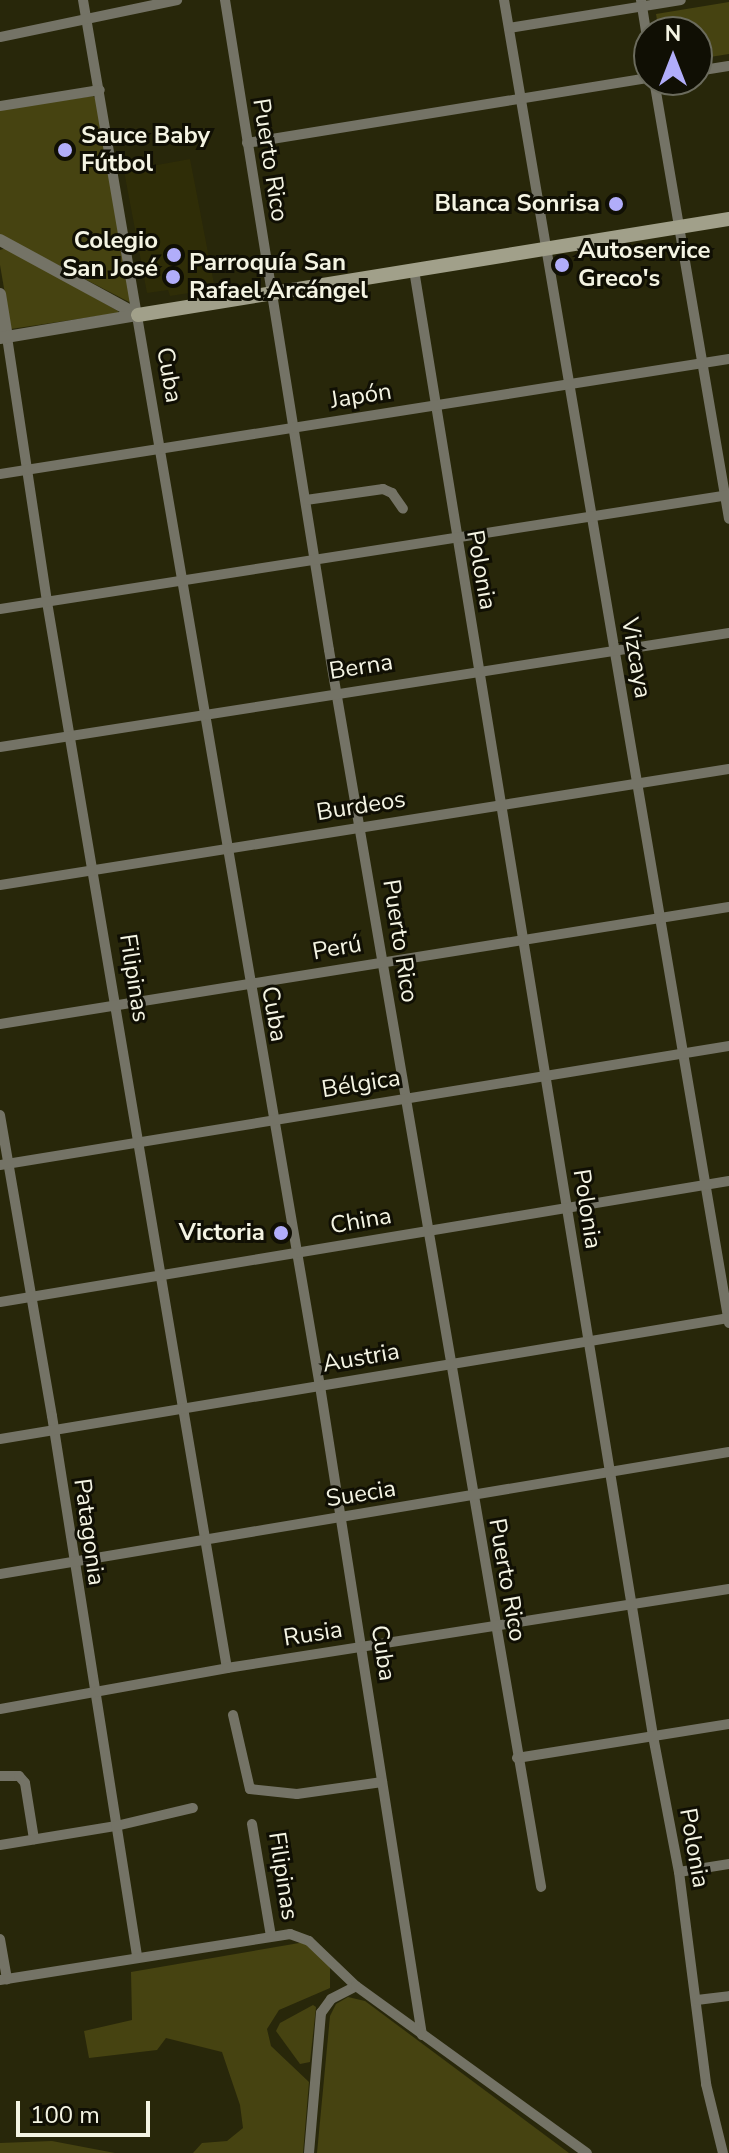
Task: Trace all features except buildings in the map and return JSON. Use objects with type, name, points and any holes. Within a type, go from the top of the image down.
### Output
[{"type":"main road","points":[[138,315],[729,219]]},
{"type":"street","name":"Cuba","points":[[83,0],[161,448],[202,713],[271,1119],[320,1386],[422,2035]]},
{"type":"street","points":[[0,37],[177,0]]},
{"type":"street","points":[[226,0],[232,0]]},
{"type":"street","name":"Puerto Rico","points":[[226,0],[336,691],[541,1887]]},
{"type":"street","name":"Vizcaya","points":[[504,0],[729,1320]]},
{"type":"street","points":[[509,28],[642,3],[681,0]]},
{"type":"street","points":[[247,143],[633,82]]},
{"type":"street","points":[[0,106],[100,90]]},
{"type":"street","points":[[655,96],[729,519]]},
{"type":"street","points":[[0,240],[138,315]]},
{"type":"street","name":"Polonia","points":[[414,270],[433,405],[634,1603],[653,1736],[679,1872],[706,2084],[724,2134],[723,2153]]},
{"type":"street","name":"Filipinas","points":[[0,294],[4,337],[29,469],[47,602],[227,1668]]},
{"type":"street","points":[[4,337],[138,315]]},
{"type":"street","name":"Japón","points":[[0,474],[729,359]]},
{"type":"street","points":[[306,500],[383,489],[392,493],[403,509]]},
{"type":"street","points":[[0,609],[727,495]]},
{"type":"street","name":"Berna","points":[[0,747],[336,691],[729,633]]},
{"type":"street","name":"Burdeos","points":[[0,885],[94,872],[361,825],[729,769]]},
{"type":"street","name":"Perú","points":[[0,1024],[383,960],[729,907]]},
{"type":"street","name":"Bélgica","points":[[4,1165],[682,1051],[729,1046]]},
{"type":"street","name":"Patagonia","points":[[0,1115],[4,1165],[53,1430],[137,1956]]},
{"type":"street","name":"China","points":[[0,1302],[729,1181]]},
{"type":"street","name":"Austria","points":[[0,1439],[451,1362],[729,1320]]},
{"type":"street","name":"Suecia","points":[[0,1574],[729,1452]]},
{"type":"street","name":"Rusia","points":[[0,1709],[227,1668],[729,1589]]},
{"type":"street","points":[[233,1715],[250,1789],[297,1794],[382,1782]]},
{"type":"street","points":[[517,1758],[729,1724]]},
{"type":"street","points":[[0,1776],[19,1776],[25,1783],[34,1839]]},
{"type":"street","points":[[0,1845],[116,1826],[193,1808]]},
{"type":"street","name":"Filipinas","points":[[252,1824],[271,1936]]},
{"type":"street","points":[[679,1872],[729,1864]]},
{"type":"street","points":[[0,1939],[4,1980],[271,1936],[290,1934],[306,1938],[356,1986],[587,2153]]},
{"type":"street","points":[[309,2153],[321,2013],[331,1999],[356,1986]]},
{"type":"street","points":[[697,2000],[729,1996]]},
{"type":"shaded area","points":[[729,2],[729,54],[713,56],[713,16],[656,14]]},
{"type":"shaded area","points":[[93,96],[132,299],[129,302],[0,235],[0,109]]},
{"type":"shaded area","name":"Colegio San José","points":[[190,159],[215,289],[170,296],[168,290],[147,293],[124,171]]},
{"type":"shaded area","points":[[6,248],[118,313],[11,329],[0,265],[0,250]]},
{"type":"shaded area","points":[[311,1941],[330,1968],[330,1988],[279,2010],[267,2029],[271,2046],[309,2082],[303,2153],[193,2153],[202,2143],[227,2141],[243,2128],[240,2105],[222,2052],[166,2038],[157,2050],[89,2058],[84,2031],[132,2020],[131,1972]]},
{"type":"shaded area","points":[[348,1997],[365,2001],[569,2153],[317,2153],[330,2016],[336,2004]]},
{"type":"shaded area","points":[[313,2005],[316,2007],[310,2062],[300,2064],[276,2031],[280,2023]]},
{"type":"shaded area","points":[[52,2141],[115,2153],[0,2153],[0,2143]]},
{"type":"place","name":"Sauce Baby Fútbol","points":[[65,150]]},
{"type":"place","name":"Blanca Sonrisa","points":[[616,204]]},
{"type":"place","name":"Colegio San José","points":[[174,255]]},
{"type":"place","name":"Autoservice Greco's","points":[[562,265]]},
{"type":"place","name":"Parroquía San Rafael Arcángel","points":[[173,277]]},
{"type":"place","name":"Victoria","points":[[281,1233]]}]
